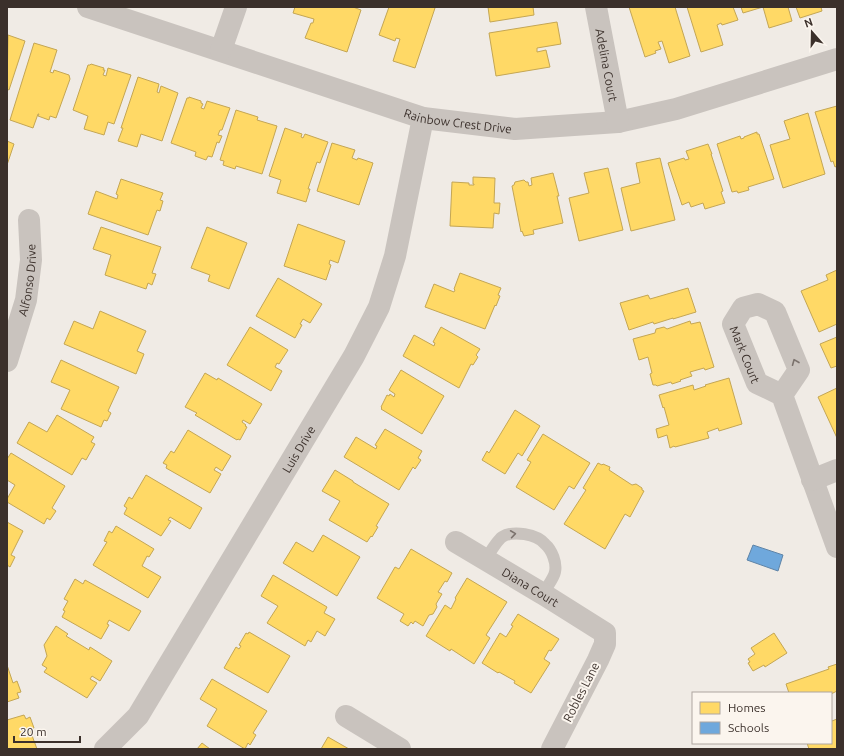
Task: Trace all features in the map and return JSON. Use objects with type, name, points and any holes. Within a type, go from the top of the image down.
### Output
[{"type":"street","name":"Rainbow Crest Drive","points":[[88,7],[423,118],[515,129],[618,122],[676,109],[837,59]]},
{"type":"street","points":[[221,50],[236,7]]},
{"type":"street","name":"Adelina Court","points":[[596,7],[618,122]]},
{"type":"street","name":"Luis Drive","points":[[105,749],[138,716],[354,356],[379,307],[395,256],[423,118]]},
{"type":"street","name":"Alfonso Drive","points":[[7,361],[26,300],[31,260],[29,220]]},
{"type":"street","points":[[782,395],[837,547]]},
{"type":"street","points":[[812,480],[837,470]]},
{"type":"street","name":"Diana Court","points":[[456,542],[605,633]]},
{"type":"street","name":"Robles Lane","points":[[552,749],[598,660],[605,644],[605,633]]},
{"type":"street","points":[[346,716],[400,749]]},
{"type":"lane","points":[[486,559],[501,537],[509,534],[524,533],[545,543],[552,555],[555,564],[555,573],[543,594]]},
{"type":"building: Homes","points":[[295,7],[353,7],[361,10],[347,52],[305,38],[314,19],[293,13]]},
{"type":"building: Homes","points":[[389,7],[435,8],[415,68],[393,61],[400,39],[396,38],[395,41],[379,35]]},
{"type":"building: Homes","points":[[488,7],[533,7],[534,15],[490,22]]},
{"type":"building: Homes","points":[[629,7],[675,7],[690,56],[669,63],[662,41],[658,42],[661,49],[655,51],[656,53],[645,57]]},
{"type":"building: Homes","points":[[687,7],[733,7],[738,20],[717,25],[723,45],[701,52]]},
{"type":"building: Homes","points":[[741,7],[763,7],[743,13]]},
{"type":"building: Homes","points":[[763,7],[788,7],[792,21],[769,28]]},
{"type":"building: Homes","points":[[796,7],[821,7],[822,11],[800,18]]},
{"type":"building: Homes","points":[[557,22],[561,44],[537,48],[537,52],[546,50],[550,67],[496,76],[489,33]]},
{"type":"building: Homes","points":[[8,35],[25,41],[9,90],[7,89]]},
{"type":"building: Homes","points":[[34,43],[57,50],[50,72],[53,73],[54,70],[69,75],[70,79],[56,118],[50,116],[49,120],[38,116],[38,114],[33,128],[10,120]]},
{"type":"building: Homes","points":[[91,64],[104,68],[103,70],[105,70],[103,75],[106,76],[108,68],[131,75],[114,124],[108,122],[104,135],[84,129],[88,116],[73,110],[88,65]]},
{"type":"building: Homes","points":[[138,77],[159,84],[157,92],[159,93],[161,86],[178,93],[162,141],[141,134],[137,147],[118,141]]},
{"type":"building: Homes","points":[[189,97],[201,101],[203,104],[201,108],[204,109],[207,101],[230,108],[222,130],[220,130],[218,135],[222,136],[219,143],[217,142],[212,157],[208,156],[206,160],[195,156],[196,152],[171,143],[187,98]]},
{"type":"building: Homes","points":[[837,106],[837,166],[835,167],[833,161],[831,162],[815,112]]},
{"type":"building: Homes","points":[[236,110],[258,117],[257,120],[277,126],[262,174],[236,166],[235,169],[223,165],[224,161],[220,160]]},
{"type":"building: Homes","points":[[808,113],[825,174],[783,188],[770,145],[790,139],[784,121]]},
{"type":"building: Homes","points":[[285,128],[302,134],[301,137],[303,138],[305,134],[328,142],[320,163],[317,162],[308,189],[310,189],[306,202],[277,193],[281,180],[269,176]]},
{"type":"building: Homes","points":[[757,132],[757,134],[759,134],[774,179],[748,187],[749,190],[738,193],[737,191],[732,192],[717,144],[740,136],[741,139]]},
{"type":"building: Homes","points":[[7,141],[14,144],[7,165]]},
{"type":"building: Homes","points":[[332,143],[355,150],[352,158],[357,160],[358,158],[373,163],[359,205],[317,191]]},
{"type":"building: Homes","points":[[708,144],[723,191],[721,192],[725,203],[705,209],[703,203],[691,207],[689,202],[682,205],[668,163],[684,158],[685,160],[689,159],[686,151]]},
{"type":"building: Homes","points":[[660,158],[675,220],[631,231],[621,188],[640,183],[636,163]]},
{"type":"building: Homes","points":[[608,168],[623,230],[579,241],[569,198],[589,193],[584,173]]},
{"type":"building: Homes","points":[[553,173],[559,196],[557,196],[563,223],[533,230],[534,234],[524,236],[522,231],[521,232],[512,186],[515,182],[524,180],[528,182],[529,186],[532,185],[531,178]]},
{"type":"building: Homes","points":[[473,177],[495,178],[494,203],[500,203],[499,214],[494,213],[493,228],[450,226],[452,182],[469,183],[469,185],[474,185]]},
{"type":"building: Homes","points":[[121,179],[163,193],[160,200],[163,201],[160,211],[157,210],[148,235],[88,214],[96,191],[117,199],[118,195],[116,194]]},
{"type":"building: Homes","points":[[298,224],[345,241],[338,263],[330,260],[329,264],[331,265],[326,280],[284,266]]},
{"type":"building: Homes","points":[[101,227],[161,247],[152,273],[156,274],[152,285],[148,283],[146,289],[105,275],[111,255],[93,249]]},
{"type":"building: Homes","points":[[207,227],[247,243],[229,289],[208,281],[210,275],[191,268]]},
{"type":"building: Homes","points":[[837,270],[837,324],[819,332],[801,291],[828,280],[826,275]]},
{"type":"building: Homes","points":[[460,273],[501,288],[498,295],[500,296],[485,329],[425,307],[434,284],[454,292]]},
{"type":"building: Homes","points":[[278,278],[322,304],[310,323],[303,319],[300,324],[302,325],[295,338],[256,316]]},
{"type":"building: Homes","points":[[688,288],[696,312],[654,324],[653,322],[629,330],[620,303],[648,295],[650,299]]},
{"type":"building: Homes","points":[[100,311],[146,331],[137,351],[144,354],[136,374],[64,344],[74,321],[93,329]]},
{"type":"building: Homes","points":[[690,321],[691,324],[700,322],[714,367],[690,372],[692,376],[672,384],[671,382],[657,386],[653,385],[648,357],[639,360],[633,339],[655,333],[656,329],[664,327],[667,329]]},
{"type":"building: Homes","points":[[250,327],[288,350],[279,364],[277,363],[275,367],[282,371],[271,391],[227,365]]},
{"type":"building: Homes","points":[[441,327],[480,349],[476,355],[478,357],[473,365],[471,364],[459,388],[403,356],[414,335],[434,346],[435,343],[433,342]]},
{"type":"building: Homes","points":[[837,337],[837,366],[831,368],[820,344]]},
{"type":"building: Homes","points":[[61,360],[119,387],[108,411],[111,413],[107,421],[104,420],[101,427],[61,409],[70,390],[51,382]]},
{"type":"building: Homes","points":[[401,370],[444,396],[422,434],[381,409],[387,395],[389,396],[390,394],[394,397],[395,394],[389,390]]},
{"type":"building: Homes","points":[[205,373],[217,380],[218,378],[262,404],[250,424],[243,420],[242,422],[247,427],[240,440],[237,440],[195,415],[197,413],[185,407]]},
{"type":"building: Homes","points":[[729,378],[742,424],[719,431],[718,428],[707,432],[709,438],[670,448],[667,435],[658,438],[656,429],[669,425],[659,395],[693,385],[694,390]]},
{"type":"building: Homes","points":[[837,388],[837,438],[818,397]]},
{"type":"building: Homes","points":[[515,410],[540,426],[522,456],[518,453],[505,474],[482,460],[487,451],[489,453]]},
{"type":"building: Homes","points":[[57,415],[94,437],[91,442],[95,444],[86,460],[82,458],[72,475],[17,443],[29,422],[47,432]]},
{"type":"building: Homes","points":[[385,429],[422,451],[418,458],[421,460],[415,469],[413,467],[399,490],[344,457],[356,437],[376,449],[377,446],[375,445]]},
{"type":"building: Homes","points":[[188,430],[231,456],[222,471],[216,467],[214,470],[221,474],[210,493],[166,468],[167,465],[163,463],[171,451],[174,453]]},
{"type":"building: Homes","points":[[543,434],[590,463],[574,489],[569,486],[554,510],[516,487],[531,462],[527,460]]},
{"type":"building: Homes","points":[[11,453],[65,486],[52,508],[56,511],[50,520],[47,518],[44,524],[7,502],[7,499],[15,485],[7,480],[7,459]]},
{"type":"building: Homes","points":[[598,463],[610,467],[609,470],[632,485],[636,484],[644,491],[630,517],[625,514],[605,549],[564,524],[586,490],[583,488]]},
{"type":"building: Homes","points":[[335,470],[389,504],[376,526],[378,527],[367,542],[329,520],[340,501],[322,491]]},
{"type":"building: Homes","points":[[146,475],[202,508],[190,529],[170,517],[168,520],[171,521],[161,536],[124,514],[127,508],[124,506],[129,497],[132,499]]},
{"type":"building: Homes","points":[[7,522],[23,531],[11,555],[15,557],[10,567],[7,565]]},
{"type":"building: Homes","points":[[116,526],[154,549],[149,557],[147,556],[142,566],[161,577],[148,598],[93,565],[107,542],[104,541],[109,531],[112,533]]},
{"type":"building: Homes","points":[[323,535],[360,557],[337,596],[283,563],[296,542],[313,552]]},
{"type":"building: Homes","points":[[411,549],[452,573],[447,582],[445,581],[438,592],[442,594],[436,604],[437,607],[433,614],[429,615],[423,626],[415,621],[413,624],[411,622],[408,626],[400,621],[404,614],[377,598],[395,567],[399,569]]},
{"type":"building: Homes","points":[[273,575],[327,607],[324,613],[335,619],[325,636],[317,631],[311,642],[308,640],[305,646],[267,623],[278,606],[261,596]]},
{"type":"building: Homes","points":[[467,578],[507,602],[486,635],[490,638],[474,664],[451,649],[450,651],[426,636],[445,605],[451,609],[456,599],[455,598]]},
{"type":"building: Homes","points":[[75,579],[83,584],[85,580],[141,611],[129,631],[109,620],[107,624],[109,625],[101,639],[62,617],[65,611],[63,610],[68,601],[64,599]]},
{"type":"building: Homes","points":[[518,614],[559,639],[551,651],[549,650],[544,659],[550,663],[531,693],[514,683],[515,681],[482,663],[500,633],[506,637]]},
{"type":"building: Homes","points":[[56,626],[68,634],[66,636],[89,650],[90,647],[112,661],[100,681],[92,676],[90,679],[97,683],[87,698],[44,672],[47,668],[42,665],[47,656],[44,645]]},
{"type":"building: Homes","points":[[249,632],[290,656],[268,693],[224,668],[236,647],[239,649],[241,646],[239,645],[246,633],[248,634]]},
{"type":"building: Homes","points":[[774,633],[787,653],[765,667],[764,665],[753,671],[748,663],[750,662],[748,659],[755,654],[751,648]]},
{"type":"building: Homes","points":[[837,664],[837,691],[832,694],[832,692],[789,692],[786,684],[829,669],[828,667]]},
{"type":"building: Homes","points":[[7,665],[13,683],[17,681],[21,692],[17,693],[19,698],[7,702]]},
{"type":"building: Homes","points":[[212,679],[267,711],[253,733],[256,735],[250,745],[248,743],[245,749],[207,726],[217,709],[200,699]]},
{"type":"building: Homes","points":[[24,715],[26,719],[30,717],[34,728],[30,730],[37,749],[7,749],[7,720]]},
{"type":"building: Homes","points":[[837,719],[837,749],[809,749],[807,744],[832,744],[832,721]]},
{"type":"building: Homes","points":[[328,737],[349,749],[321,749]]},
{"type":"building: Homes","points":[[202,743],[210,749],[197,749]]},
{"type":"building: Schools","points":[[753,545],[783,555],[778,571],[747,560]]}]
